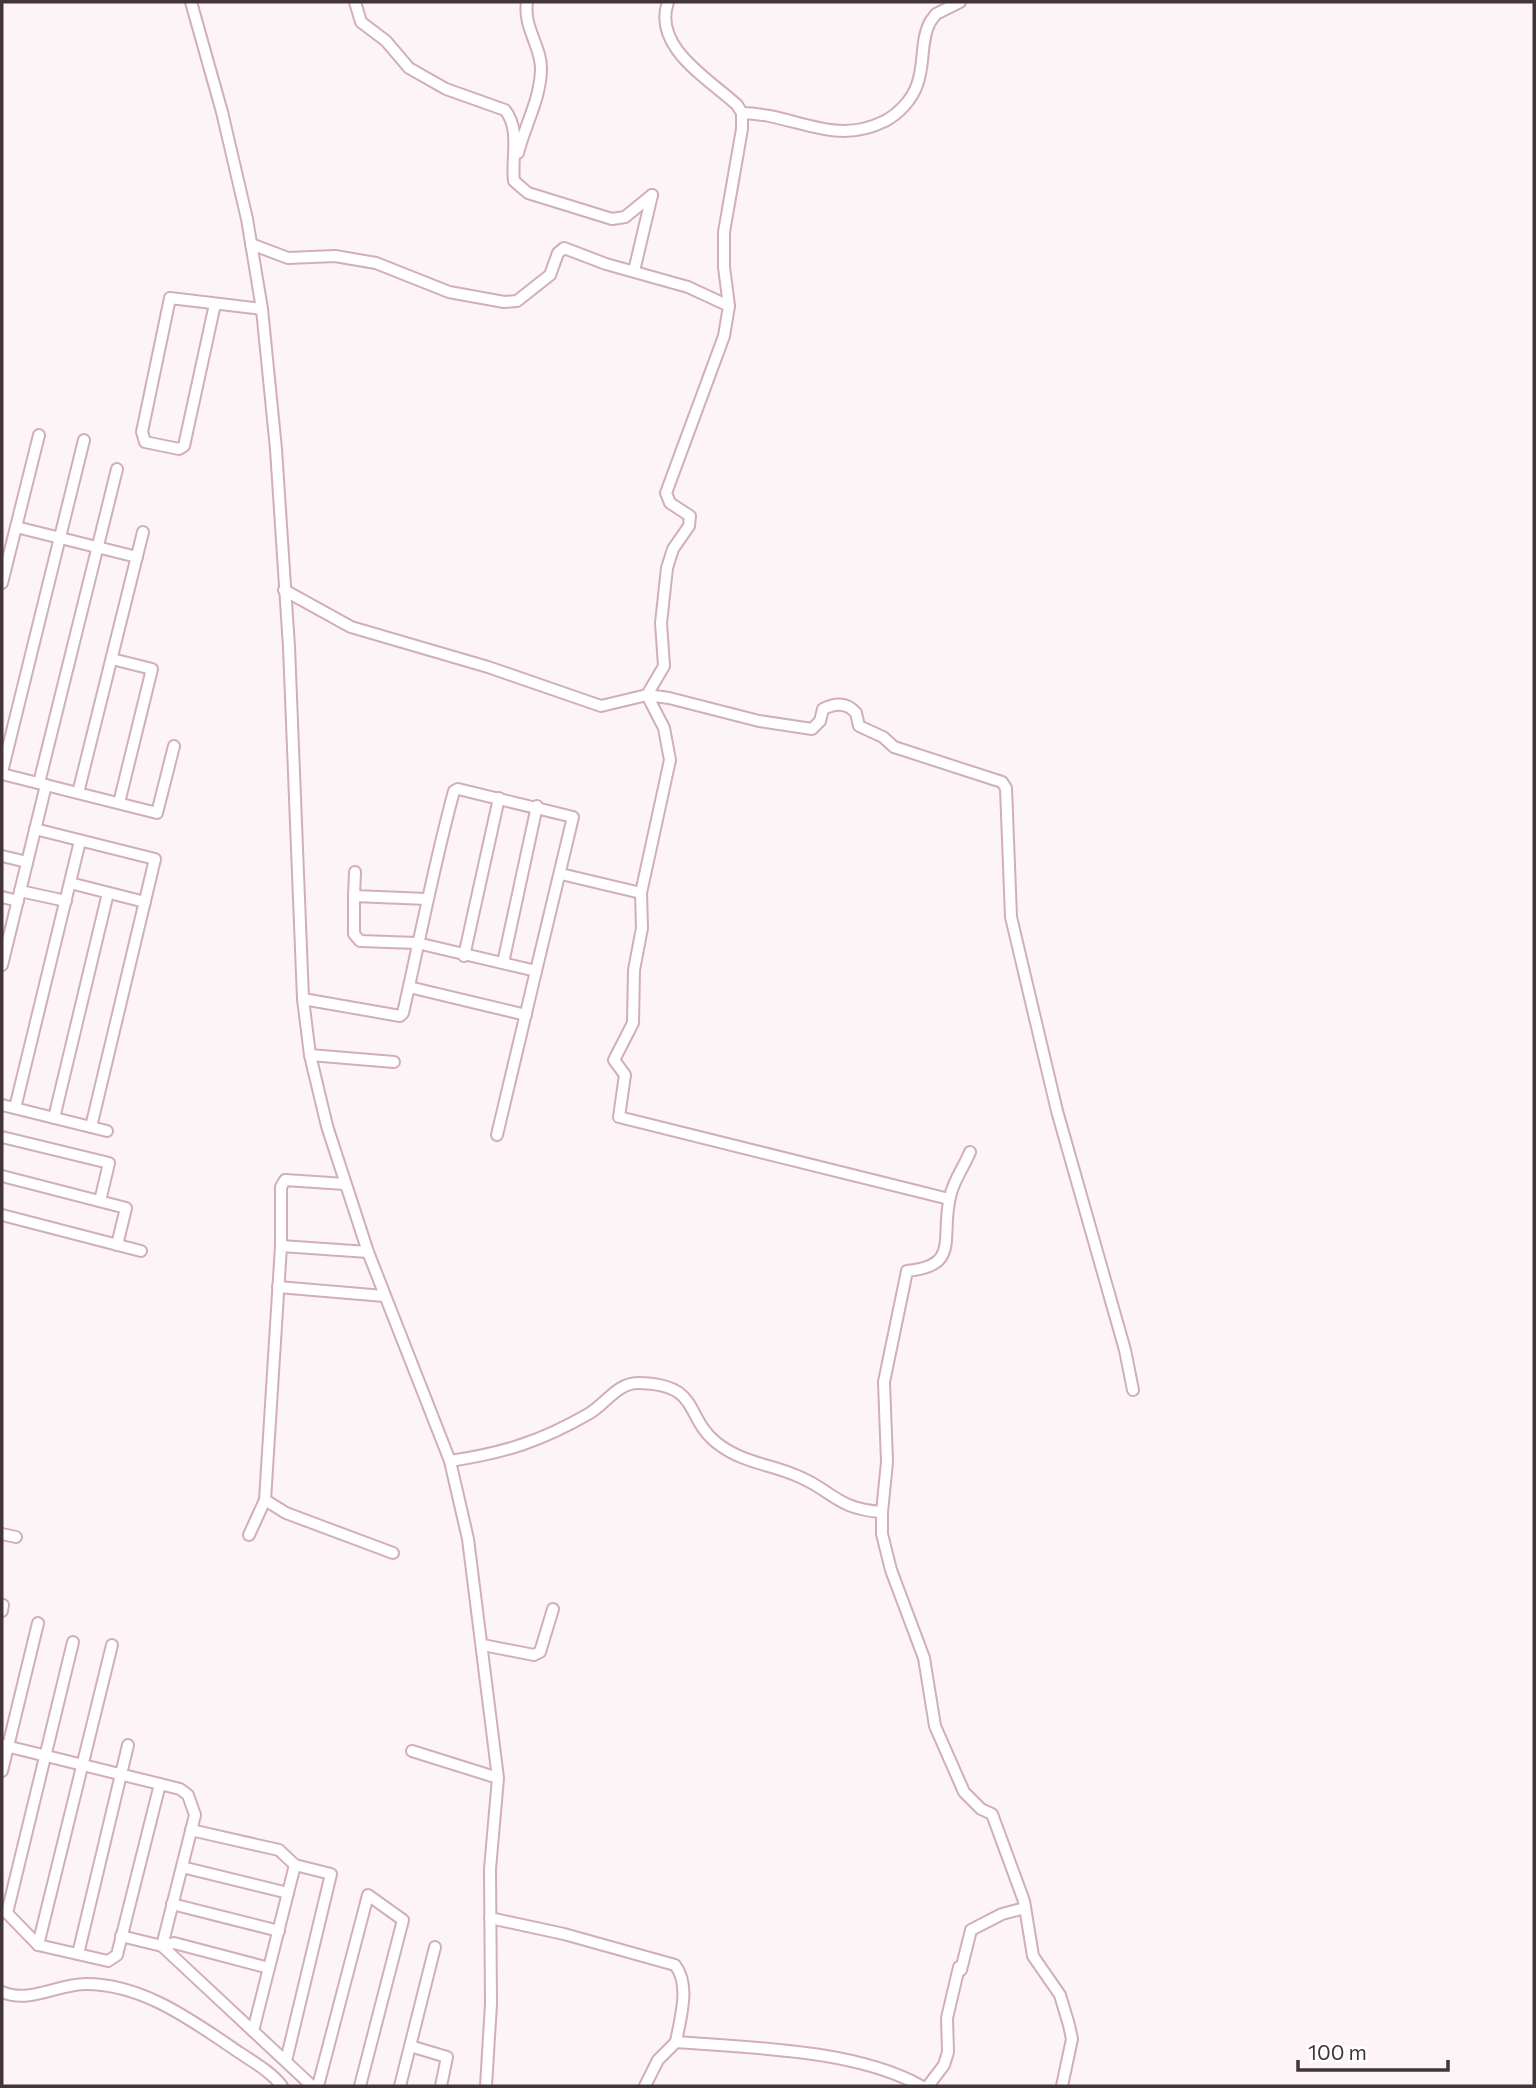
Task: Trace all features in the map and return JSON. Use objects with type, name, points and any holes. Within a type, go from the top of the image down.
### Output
[{"type":"street","points":[[191,2],[222,112],[251,244],[262,309],[276,449],[289,647],[303,999],[310,1055],[345,1184],[368,1252],[450,1461],[468,1539],[498,1778],[490,1868],[491,2004],[486,2086]]},
{"type":"street","points":[[355,2],[361,22],[386,41],[409,68],[446,89],[505,110],[511,117],[514,134],[513,181],[528,193],[612,219],[625,217],[652,195],[634,271]]},
{"type":"street","points":[[513,177],[524,131],[536,102],[541,70],[529,35],[527,2]]},
{"type":"street","points":[[668,2],[666,30],[679,50],[692,67],[742,113],[778,117],[844,133],[859,132],[898,112],[917,86],[930,22],[936,14],[960,2]]},
{"type":"street","points":[[647,695],[664,666],[661,623],[667,568],[673,549],[690,522],[690,516],[670,503],[666,493],[724,336],[729,306],[723,247],[740,144],[742,113]]},
{"type":"street","points":[[251,244],[288,258],[335,256],[376,263],[449,292],[495,302],[517,301],[529,292],[550,275],[558,253],[564,248],[688,287],[729,306]]},
{"type":"street","points":[[215,304],[184,446],[179,449],[145,442],[142,432],[170,298],[262,309]]},
{"type":"street","points":[[2,583],[39,435]]},
{"type":"street","points":[[84,440],[2,773],[157,813],[174,746]]},
{"type":"street","points":[[2,965],[5,938],[19,896],[35,829],[43,784],[117,469]]},
{"type":"street","points":[[16,527],[137,557]]},
{"type":"street","points":[[78,793],[144,532]]},
{"type":"street","points":[[284,590],[351,627],[478,664],[601,706],[647,695],[759,721],[812,729],[820,721],[823,709],[833,704],[848,706],[856,713],[859,726],[883,737],[894,747],[998,780],[1006,788],[1011,917],[1050,1086],[1125,1350],[1133,1390]]},
{"type":"street","points":[[111,659],[152,669],[119,803]]},
{"type":"street","points":[[647,695],[664,728],[670,760],[641,893],[642,928],[634,970],[633,1023],[614,1060],[625,1075],[618,1116],[857,1178],[943,1195],[949,1199]]},
{"type":"street","points":[[303,999],[397,1017],[403,1013],[427,898],[454,791],[458,789],[499,797],[573,817],[497,1135]]},
{"type":"street","points":[[464,956],[499,797]]},
{"type":"street","points":[[503,963],[537,806]]},
{"type":"street","points":[[35,829],[155,859],[91,1127]]},
{"type":"street","points":[[15,1108],[80,841]]},
{"type":"street","points":[[2,856],[27,862]]},
{"type":"street","points":[[355,872],[356,939],[417,943],[536,971]]},
{"type":"street","points":[[561,874],[641,893]]},
{"type":"street","points":[[70,883],[145,901]]},
{"type":"street","points":[[54,1118],[108,893]]},
{"type":"street","points":[[354,896],[427,898]]},
{"type":"street","points":[[2,897],[66,901]]},
{"type":"street","points":[[409,987],[526,1014]]},
{"type":"street","points":[[310,1055],[394,1062]]},
{"type":"street","points":[[2,1105],[107,1131]]},
{"type":"street","points":[[2,1138],[109,1163],[100,1201]]},
{"type":"street","points":[[970,1152],[949,1199],[942,1256],[930,1269],[906,1271],[882,1396],[888,1436],[882,1534],[891,1570],[924,1658],[934,1727],[964,1792],[981,1809],[992,1814],[1025,1908],[1033,1956],[1060,1995],[1072,2039],[1062,2086]]},
{"type":"street","points":[[2,1176],[126,1208],[117,1245]]},
{"type":"street","points":[[249,1535],[265,1500],[281,1246],[281,1186],[285,1180],[345,1184]]},
{"type":"street","points":[[2,1215],[141,1251]]},
{"type":"street","points":[[281,1246],[368,1252]]},
{"type":"street","points":[[278,1287],[384,1296]]},
{"type":"street","points":[[450,1461],[494,1455],[537,1442],[591,1412],[621,1387],[637,1383],[667,1386],[682,1394],[694,1408],[707,1434],[722,1447],[749,1460],[798,1476],[848,1507],[882,1512]]},
{"type":"street","points":[[265,1500],[286,1513],[393,1553]]},
{"type":"street","points":[[2,1534],[16,1538]]},
{"type":"street","points":[[483,1645],[534,1655],[540,1652],[553,1609]]},
{"type":"street","points":[[2,1770],[5,1746],[38,1623]]},
{"type":"street","points":[[73,1642],[8,1913],[38,1945],[113,1959],[160,1784]]},
{"type":"street","points":[[38,1945],[112,1645]]},
{"type":"street","points":[[78,1954],[128,1745]]},
{"type":"street","points":[[5,1746],[160,1784],[188,1795],[195,1815],[162,1946]]},
{"type":"street","points":[[412,1751],[498,1778]]},
{"type":"street","points":[[191,1830],[279,1850],[295,1865],[328,1872],[332,1879],[286,2061]]},
{"type":"street","points":[[253,2031],[295,1865]]},
{"type":"street","points":[[181,1867],[288,1893]]},
{"type":"street","points":[[318,2086],[368,1895],[402,1920],[360,2086]]},
{"type":"street","points":[[172,1904],[279,1931]]},
{"type":"street","points":[[928,2086],[944,2065],[948,2052],[947,2018],[971,1930],[1002,1914],[1025,1908]]},
{"type":"street","points":[[489,1919],[586,1939],[674,1965],[680,1974],[684,1994],[676,2042],[658,2060],[645,2086]]},
{"type":"street","points":[[121,1936],[162,1946],[174,1943],[269,1968]]},
{"type":"street","points":[[162,1946],[312,2086]]},
{"type":"street","points":[[400,2086],[435,1947]]},
{"type":"street","points":[[2,1992],[21,1997],[86,1984],[107,1985],[148,1997],[229,2045],[269,2072],[282,2086]]},
{"type":"street","points":[[676,2042],[802,2052],[889,2072],[921,2086]]},
{"type":"street","points":[[410,2046],[447,2057],[441,2086]]}]
